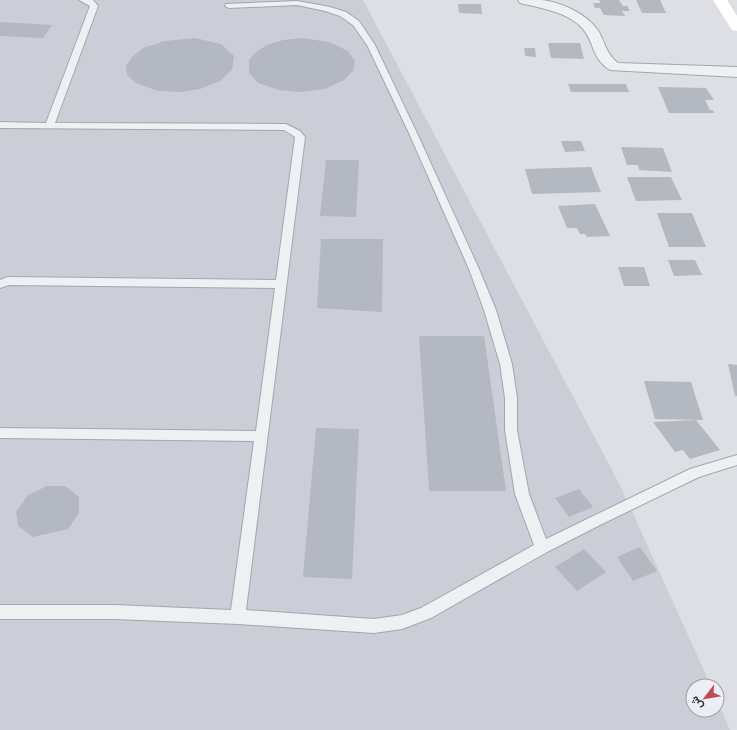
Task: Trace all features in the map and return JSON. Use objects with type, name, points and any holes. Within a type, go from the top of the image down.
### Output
[{"type":"street","points":[[524,0],[557,9],[584,22],[589,27],[605,61],[615,67],[737,72]]},
{"type":"street","points":[[720,0],[737,27]]},
{"type":"lane","points":[[50,125],[94,6],[90,2],[83,0]]},
{"type":"lane","points":[[229,6],[297,3],[327,8],[343,14],[356,23],[371,45],[412,131],[474,269],[490,310],[506,364],[511,398],[512,430],[522,494],[542,548]]},
{"type":"lane","points":[[0,125],[286,127],[298,133],[300,137],[238,617]]},
{"type":"lane","points":[[0,284],[8,281],[282,284]]},
{"type":"lane","points":[[0,433],[261,436]]},
{"type":"lane","points":[[0,612],[115,612],[238,617],[374,626],[402,622],[426,613],[542,548],[695,473],[737,460]]},
{"type":"shaded area","points":[[0,0],[363,0],[621,487],[707,678],[685,678],[685,718],[725,718],[730,730],[0,730]]},
{"type":"building","points":[[599,0],[619,0],[623,6],[627,6],[630,11],[622,11],[625,16],[604,15],[600,8],[595,8],[593,3],[601,3]]},
{"type":"building","points":[[636,0],[660,0],[666,13],[642,13]]},
{"type":"building","points":[[458,4],[481,4],[482,14],[459,13]]},
{"type":"building","points":[[0,22],[52,25],[43,38],[0,36]]},
{"type":"building","points":[[195,38],[221,44],[234,56],[232,70],[220,81],[200,89],[180,92],[158,91],[136,83],[127,75],[126,66],[132,57],[143,48],[165,41]]},
{"type":"building","points":[[302,38],[329,42],[348,51],[355,61],[353,71],[344,80],[325,89],[298,92],[279,90],[258,83],[249,73],[249,60],[256,52],[267,45],[283,40]]},
{"type":"building","points":[[548,43],[580,43],[584,59],[551,58]]},
{"type":"building","points":[[524,48],[535,48],[536,57],[525,56]]},
{"type":"building","points":[[568,84],[626,84],[629,92],[571,92]]},
{"type":"building","points":[[658,87],[706,88],[714,100],[705,100],[710,110],[713,110],[714,113],[669,113]]},
{"type":"building","points":[[561,141],[581,141],[585,151],[565,152]]},
{"type":"building","points":[[621,147],[663,148],[672,172],[639,170],[638,165],[627,165]]},
{"type":"building","points":[[326,160],[359,160],[356,217],[320,216]]},
{"type":"building","points":[[591,167],[601,192],[532,194],[525,169]]},
{"type":"building","points":[[627,177],[671,177],[682,200],[636,201]]},
{"type":"building","points":[[595,204],[610,236],[587,237],[585,234],[580,234],[577,228],[567,228],[558,206]]},
{"type":"building","points":[[657,213],[692,213],[706,247],[669,247]]},
{"type":"building","points":[[321,239],[383,239],[382,312],[317,308]]},
{"type":"building","points":[[668,260],[695,260],[702,275],[674,276]]},
{"type":"building","points":[[618,267],[644,267],[650,286],[624,286]]},
{"type":"building","points":[[419,336],[484,336],[506,491],[429,491]]},
{"type":"building","points":[[728,364],[737,365],[737,396],[735,396]]},
{"type":"building","points":[[644,381],[691,382],[703,420],[655,419]]},
{"type":"building","points":[[696,420],[720,450],[690,459],[683,450],[675,452],[653,422]]},
{"type":"building","points":[[316,428],[359,429],[352,579],[303,577]]},
{"type":"building","points":[[47,486],[65,486],[79,497],[79,513],[68,529],[33,537],[18,526],[16,512],[28,495]]},
{"type":"building","points":[[579,489],[593,507],[569,517],[555,498]]},
{"type":"building","points":[[640,547],[657,571],[633,581],[617,557]]},
{"type":"building","points":[[584,549],[606,572],[577,591],[555,567]]}]
